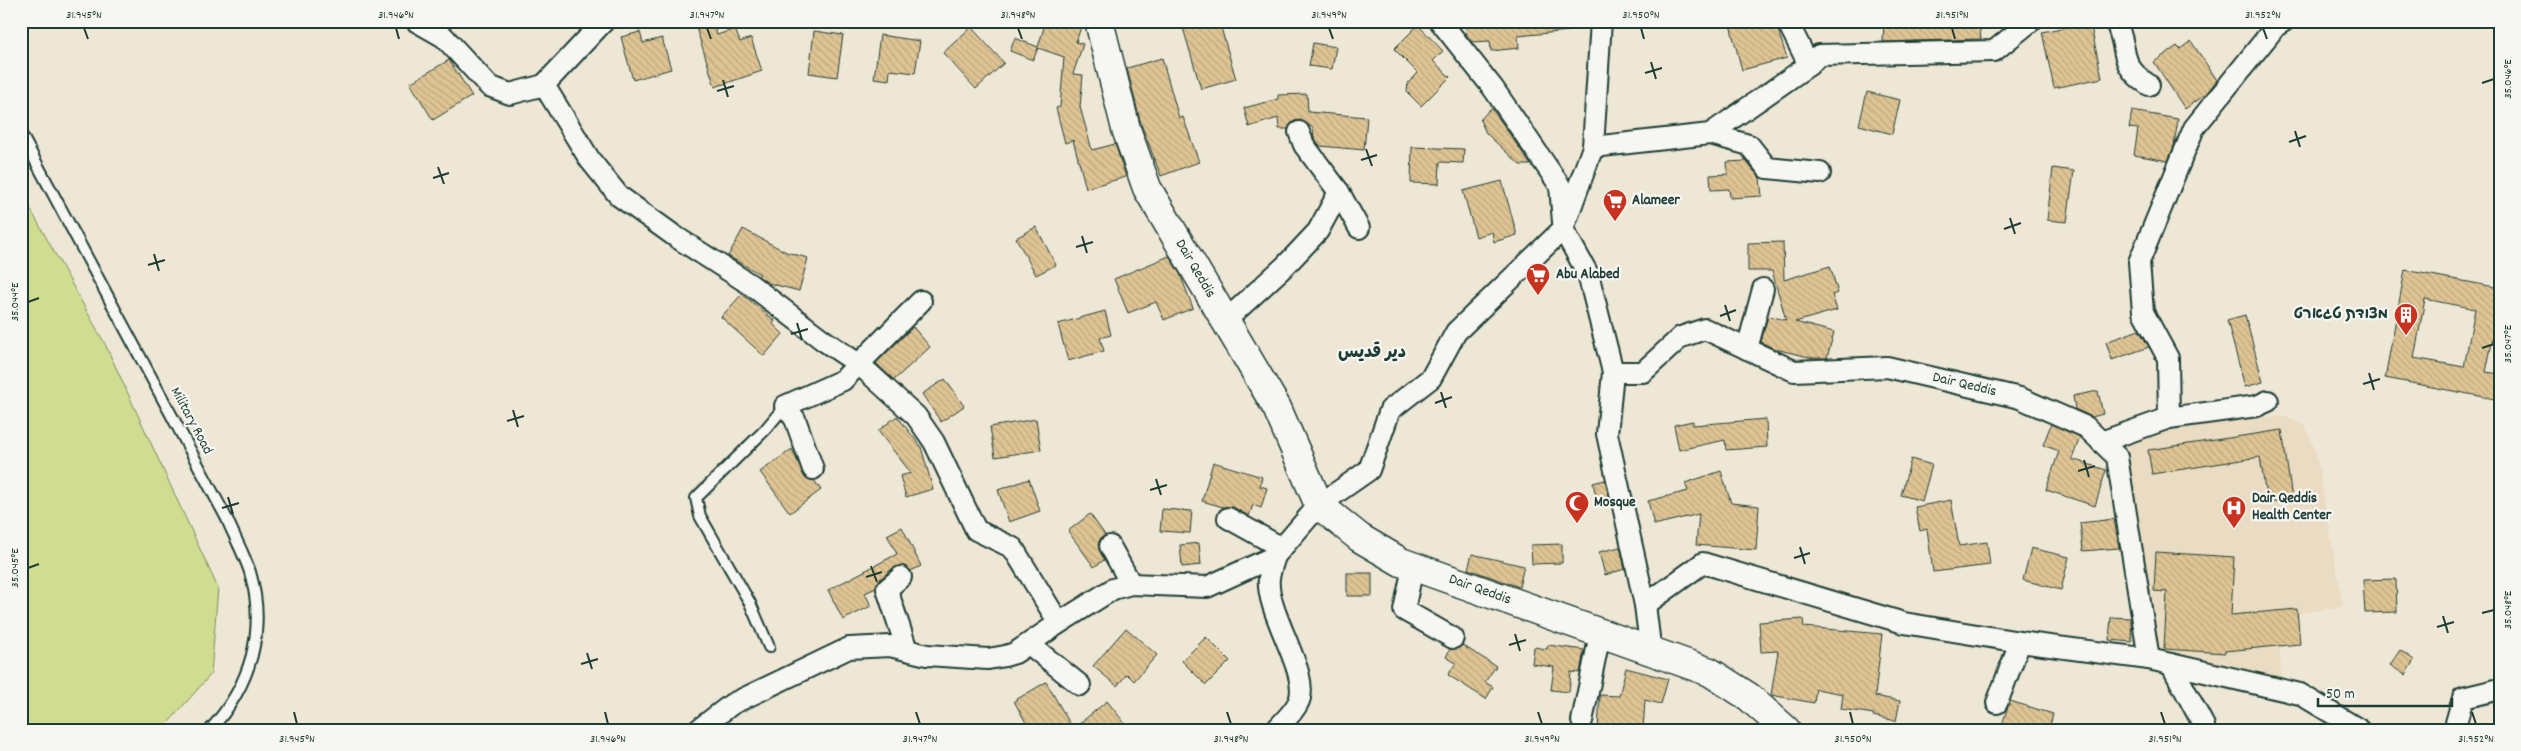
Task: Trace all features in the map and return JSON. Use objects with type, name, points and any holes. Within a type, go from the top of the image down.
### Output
[{"type":"main road","name":"Dair Qeddis","points":[[1100,21],[1126,129],[1147,188],[1277,408],[1319,505],[1360,538],[1401,562],[1651,653],[1710,672],[1749,697],[1786,730]]},
{"type":"street","points":[[416,21],[444,38],[489,86],[510,94],[544,85],[604,21]]},
{"type":"street","points":[[1440,21],[1493,88],[1560,186],[1564,229],[1588,274],[1612,372],[1607,434],[1645,605],[1651,653]]},
{"type":"street","points":[[1276,730],[1299,702],[1301,687],[1298,671],[1274,611],[1269,579],[1279,552],[1319,505],[1369,470],[1390,410],[1431,378],[1456,332],[1564,229],[1594,147],[1600,21]]},
{"type":"street","points":[[1787,21],[1809,65]]},
{"type":"street","points":[[1710,134],[1809,65],[1819,54],[1994,51],[2031,21]]},
{"type":"street","points":[[2115,21],[2123,52],[2134,75],[2149,85]]},
{"type":"street","points":[[2169,418],[2168,358],[2143,312],[2139,262],[2194,128],[2276,26],[2284,21]]},
{"type":"street","points":[[544,85],[590,160],[619,196],[676,237],[750,285],[823,340],[860,365],[916,416],[934,442],[976,530],[1013,548],[1060,623]]},
{"type":"street","points":[[1299,132],[1304,145],[1339,192],[1359,228]]},
{"type":"street","points":[[1594,147],[1710,134],[1749,145],[1768,168],[1820,173]]},
{"type":"street","points":[[1225,321],[1286,265],[1318,231],[1339,192]]},
{"type":"street","points":[[1747,349],[1763,289]]},
{"type":"street","points":[[813,469],[794,419],[784,406],[844,380],[921,301]]},
{"type":"street","name":"Dair Qeddis","points":[[1612,372],[1643,372],[1681,337],[1705,329],[1794,371],[1887,367],[2020,398],[2086,427],[2117,457],[2148,659]]},
{"type":"street","points":[[2102,442],[2169,418],[2257,406],[2268,401]]},
{"type":"street","points":[[1228,518],[1279,552]]},
{"type":"street","points":[[1110,546],[1131,584]]},
{"type":"street","points":[[698,730],[732,704],[849,648],[890,646],[927,654],[988,658],[1015,653],[1113,588],[1131,584],[1206,587],[1279,552]]},
{"type":"street","points":[[1645,605],[1703,563],[1904,623],[2020,642],[2148,659],[2300,694],[2360,730]]},
{"type":"street","points":[[1413,567],[1404,610],[1453,638]]},
{"type":"street","points":[[902,577],[887,589],[907,650]]},
{"type":"street","points":[[1582,721],[1600,634]]},
{"type":"street","points":[[1997,703],[2020,642]]},
{"type":"street","points":[[1029,644],[1080,686]]},
{"type":"street","points":[[2171,664],[2204,726]]},
{"type":"street","points":[[2454,730],[2463,698],[2500,688]]},
{"type":"lane","name":"Military Road","points":[[21,134],[227,519],[250,570],[257,604],[257,628],[253,657],[242,688],[224,715],[210,730]]},
{"type":"lane","points":[[769,647],[750,603],[700,516],[696,498],[764,430],[784,406]]},
{"type":"shaded area","name":"Dair Qeddis Health Center","points":[[2284,416],[2305,425],[2316,453],[2343,606],[2279,617],[2281,677],[2156,655],[2125,438],[2173,422]]},
{"type":"green space","points":[[21,192],[105,344],[218,588],[211,674],[162,730],[21,730]]},
{"type":"building","points":[[694,21],[712,21],[717,35],[735,29],[740,42],[751,38],[762,71],[715,87]]},
{"type":"building","points":[[1046,21],[1083,21],[1076,42],[1083,44],[1073,74],[1083,75],[1080,107],[1092,150],[1115,144],[1126,177],[1086,188],[1073,140],[1065,143],[1056,108],[1060,107],[1064,57],[1038,48],[1033,60],[1010,51],[1015,38],[1038,47]]},
{"type":"building","points":[[1181,21],[1219,21],[1236,79],[1201,89]]},
{"type":"building","points":[[1465,21],[1568,21],[1569,31],[1518,36],[1519,48],[1491,51],[1490,41],[1472,42],[1467,36]]},
{"type":"building","points":[[1729,21],[1775,21],[1787,58],[1742,70]]},
{"type":"building","points":[[1884,21],[1979,21],[1981,39],[1883,42]]},
{"type":"building","points":[[2090,22],[2102,78],[2054,88],[2042,32]]},
{"type":"building","points":[[1418,25],[1443,51],[1433,61],[1450,77],[1421,106],[1407,92],[1408,83],[1418,73],[1394,49]]},
{"type":"building","points":[[971,27],[1004,63],[976,89],[943,53]]},
{"type":"building","points":[[814,31],[843,35],[837,77],[809,73]]},
{"type":"building","points":[[640,32],[643,43],[662,38],[671,69],[633,80],[621,37]]},
{"type":"building","points":[[880,35],[920,41],[915,73],[890,70],[889,80],[874,78]]},
{"type":"building","points":[[2191,41],[2217,80],[2205,95],[2185,109],[2154,62],[2177,46],[2180,49]]},
{"type":"building","points":[[1313,43],[1336,47],[1332,69],[1309,66]]},
{"type":"building","points":[[1162,58],[1179,118],[1183,117],[1199,162],[1161,176],[1141,124],[1127,68]]},
{"type":"building","points":[[449,60],[472,96],[433,120],[410,83]]},
{"type":"building","points":[[1867,92],[1900,100],[1892,134],[1859,125]]},
{"type":"building","points":[[1307,94],[1308,112],[1367,117],[1364,150],[1320,146],[1314,139],[1313,128],[1301,120],[1294,121],[1288,129],[1279,129],[1278,118],[1249,127],[1244,108],[1278,99],[1278,95]]},
{"type":"building","points":[[1491,108],[1531,165],[1520,165],[1486,133],[1480,120]]},
{"type":"building","points":[[2132,111],[2178,119],[2174,146],[2168,161],[2134,155],[2138,129],[2129,128]]},
{"type":"building","points":[[1412,147],[1464,149],[1463,163],[1440,162],[1439,184],[1411,183]]},
{"type":"building","points":[[1746,161],[1760,178],[1762,196],[1730,198],[1729,189],[1711,190],[1710,175],[1728,174],[1727,162]]},
{"type":"building","points":[[2053,168],[2074,171],[2067,222],[2047,220]]},
{"type":"building","points":[[1502,181],[1517,235],[1494,242],[1492,232],[1476,237],[1463,191]]},
{"type":"building","points":[[1036,227],[1056,265],[1036,275],[1016,238]]},
{"type":"building","points":[[743,229],[786,252],[808,258],[799,291],[768,283],[758,276],[760,274],[728,256]]},
{"type":"building","points":[[1783,242],[1784,280],[1830,266],[1838,293],[1832,295],[1837,310],[1795,322],[1834,332],[1827,358],[1813,358],[1775,349],[1761,342],[1768,316],[1786,320],[1772,271],[1748,271],[1748,243]]},
{"type":"building","points":[[1169,256],[1180,274],[1193,308],[1164,320],[1156,302],[1128,313],[1114,279]]},
{"type":"building","name":"מצודת טגארט","points":[[2405,270],[2500,288],[2500,314],[2498,313],[2486,372],[2500,374],[2500,400],[2385,378]],"holes":[[[2425,299],[2475,309],[2464,367],[2414,358]]]},
{"type":"building","points":[[742,294],[775,321],[773,324],[783,334],[764,356],[721,317]]},
{"type":"building","points":[[1105,311],[1111,335],[1100,338],[1104,351],[1068,361],[1058,324]]},
{"type":"building","points":[[2245,315],[2263,382],[2245,387],[2227,320]]},
{"type":"building","points":[[913,327],[930,347],[894,380],[876,363]]},
{"type":"building","points":[[2139,330],[2149,347],[2112,360],[2106,342]]},
{"type":"building","points":[[945,379],[964,406],[941,422],[922,394]]},
{"type":"building","points":[[2098,391],[2103,414],[2092,417],[2075,409],[2073,396]]},
{"type":"building","points":[[897,416],[921,447],[933,489],[906,497],[900,476],[911,473],[878,431]]},
{"type":"building","points":[[1036,419],[1041,450],[995,457],[990,427]]},
{"type":"building","points":[[1766,419],[1767,447],[1726,450],[1725,440],[1679,450],[1674,425],[1693,421],[1693,425]]},
{"type":"building","points":[[2051,424],[2080,437],[2072,459],[2106,470],[2095,506],[2046,490],[2059,451],[2043,445]]},
{"type":"building","points":[[2282,430],[2292,499],[2267,503],[2260,457],[2152,474],[2148,450]]},
{"type":"building","points":[[792,449],[805,478],[814,480],[821,490],[790,513],[760,472]]},
{"type":"building","points":[[1911,459],[1932,465],[1922,501],[1901,495]]},
{"type":"building","points":[[1213,462],[1262,477],[1260,486],[1267,488],[1261,508],[1253,505],[1249,516],[1233,507],[1223,507],[1202,501]]},
{"type":"building","points":[[1721,471],[1731,503],[1759,506],[1756,550],[1696,545],[1699,514],[1654,525],[1648,501],[1688,491],[1685,483]]},
{"type":"building","points":[[1029,479],[1040,511],[1009,522],[998,490]]},
{"type":"building","points":[[1605,480],[1609,497],[1597,500],[1593,483]]},
{"type":"building","points":[[1951,500],[1959,546],[1987,542],[1990,565],[1933,572],[1927,529],[1920,531],[1915,507]]},
{"type":"building","points":[[1162,509],[1192,511],[1190,533],[1160,531]]},
{"type":"building","points":[[1090,514],[1105,535],[1100,539],[1098,545],[1104,560],[1094,567],[1068,531]]},
{"type":"building","points":[[2114,519],[2119,548],[2083,551],[2080,523]]},
{"type":"building","points":[[902,527],[921,566],[911,571],[904,566],[893,568],[879,580],[876,588],[865,593],[871,606],[843,620],[828,590],[897,554],[887,535]]},
{"type":"building","points":[[1199,543],[1201,565],[1182,567],[1180,545]]},
{"type":"building","points":[[1562,544],[1562,563],[1532,564],[1531,545]]},
{"type":"building","points":[[1620,547],[1625,569],[1605,575],[1599,552]]},
{"type":"building","points":[[2031,548],[2069,557],[2061,590],[2023,580]]},
{"type":"building","points":[[2156,552],[2234,557],[2231,615],[2297,609],[2300,644],[2225,651],[2225,653],[2164,649],[2167,592],[2154,591]]},
{"type":"building","points":[[1472,554],[1524,566],[1519,587],[1468,569]]},
{"type":"building","points":[[1347,573],[1372,573],[1372,596],[1347,596]]},
{"type":"building","points":[[2396,579],[2397,612],[2365,613],[2363,580]]},
{"type":"building","points":[[2111,617],[2131,618],[2132,642],[2109,640]]},
{"type":"building","points":[[1803,619],[1804,627],[1882,634],[1875,696],[1900,701],[1896,721],[1873,716],[1874,714],[1841,709],[1843,694],[1816,689],[1814,703],[1771,695],[1778,651],[1761,652],[1759,622]]},
{"type":"building","points":[[1126,628],[1157,655],[1134,681],[1127,674],[1117,686],[1093,666]]},
{"type":"building","points":[[1206,637],[1230,661],[1206,685],[1182,661]]},
{"type":"building","points":[[1462,645],[1496,666],[1485,682],[1493,687],[1486,699],[1448,675],[1456,663],[1446,657],[1450,649],[1459,648]]},
{"type":"building","points":[[1548,645],[1584,650],[1580,673],[1571,672],[1569,692],[1551,690],[1554,667],[1532,664],[1534,647],[1547,649]]},
{"type":"building","points":[[2400,650],[2414,660],[2405,675],[2390,665]]},
{"type":"building","points":[[1626,668],[1668,679],[1661,704],[1645,700],[1643,730],[1598,730],[1600,695],[1619,696]]},
{"type":"building","points":[[1046,682],[1073,729],[1107,701],[1130,730],[1030,730],[1014,701]]},
{"type":"building","points":[[2010,701],[2053,714],[2049,730],[2000,730]]},
{"type":"place","name":"Alameer","points":[[1615,222]]},
{"type":"place","name":"Abu Alabed","points":[[1538,296]]},
{"type":"place","name":"מצודת טגארט","points":[[2406,336]]},
{"type":"place","name":"Mosque","points":[[1577,524]]},
{"type":"place","name":"Dair Qeddis Health Center","points":[[2234,529]]},
{"type":"district","name":"دير قديس","points":[[1372,353]]}]
